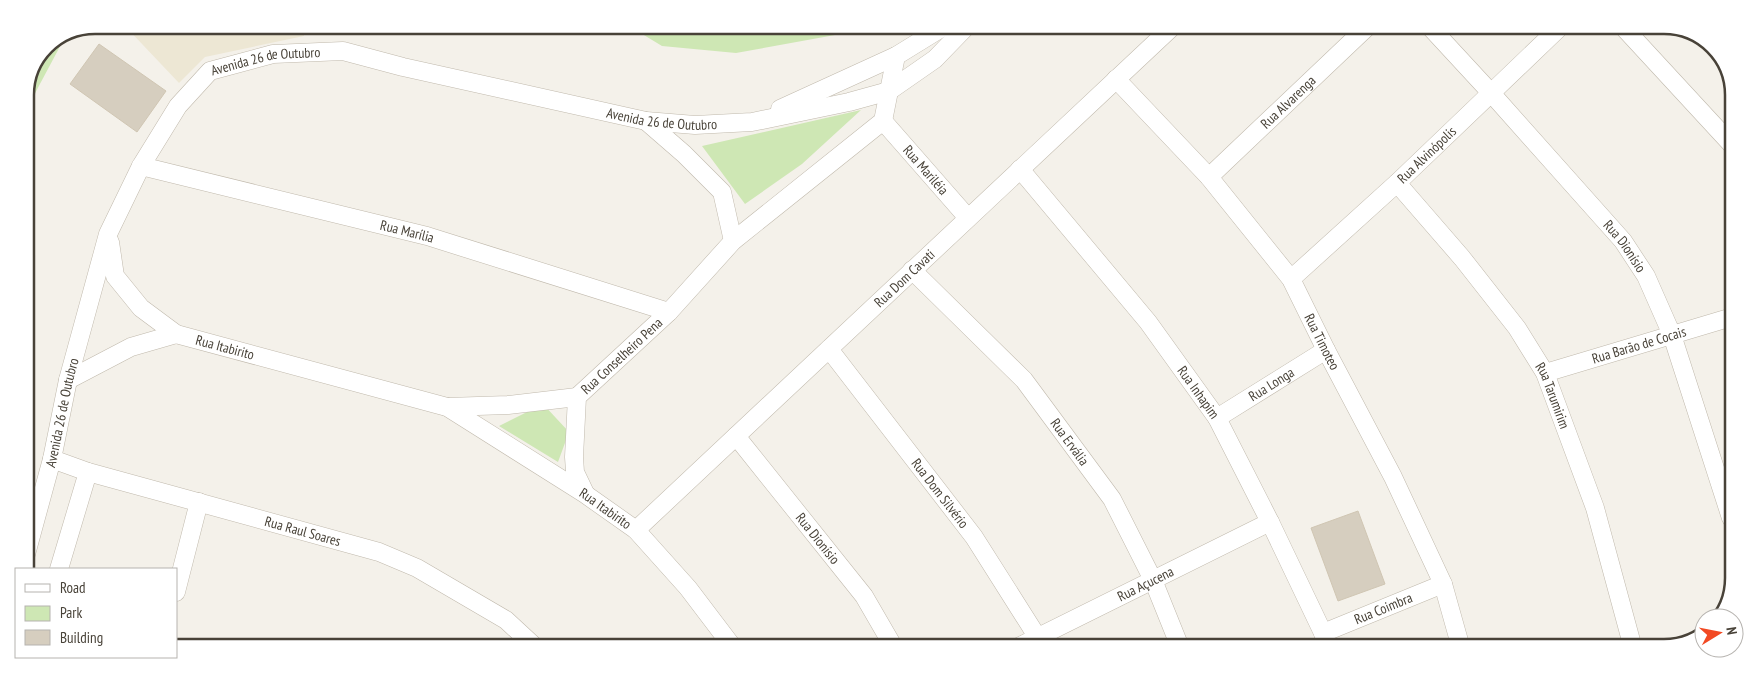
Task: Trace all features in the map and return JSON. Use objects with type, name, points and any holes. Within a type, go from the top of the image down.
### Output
[{"type":"street","name":"Avenida 26 de Outubro","points":[[752,122],[896,56],[932,34]]},
{"type":"street","name":"Avenida 26 de Outubro","points":[[34,525],[52,459],[68,380],[108,234],[141,166],[178,106],[210,71],[274,54],[342,50],[403,67],[646,121],[695,125],[752,122],[849,102],[889,91],[935,59],[959,34]]},
{"type":"street","name":"Rua Dom Cavati","points":[[636,530],[1165,34]]},
{"type":"street","name":"Rua Alvarenga","points":[[1209,177],[1360,34]]},
{"type":"street","name":"Rua Dionísio","points":[[1437,34],[1622,241],[1646,276],[1672,335],[1725,499]]},
{"type":"street","name":"Rua Alvinópolis","points":[[1292,279],[1398,183],[1553,34]]},
{"type":"street","points":[[1630,34],[1725,137]]},
{"type":"street","points":[[883,121],[896,56]]},
{"type":"street","name":"Rua Timoteo","points":[[1116,79],[1209,177],[1292,279],[1326,350],[1393,477],[1443,584],[1459,639]]},
{"type":"street","points":[[646,121],[684,154],[722,192],[733,242]]},
{"type":"street","name":"Rua Mariléia","points":[[883,121],[968,218]]},
{"type":"street","name":"Rua Conselheiro Pena","points":[[585,494],[575,472],[577,397],[669,312],[733,242],[883,121]]},
{"type":"street","name":"Rua Marília","points":[[141,166],[428,236],[669,312]]},
{"type":"street","name":"Rua Inhapim","points":[[1020,169],[1148,322],[1217,418],[1270,522],[1325,639]]},
{"type":"street","name":"Rua Tarumirim","points":[[1398,183],[1462,258],[1517,328],[1545,373],[1595,508],[1631,639]]},
{"type":"street","name":"Rua Itabirito","points":[[108,234],[115,276],[141,308],[176,334],[447,407],[508,405],[577,397]]},
{"type":"street","name":"Rua Ervália","points":[[912,270],[1024,380],[1112,500],[1152,580],[1177,639]]},
{"type":"street","name":"Rua Barão de Cocais","points":[[1545,373],[1725,319]]},
{"type":"street","name":"Rua Itabirito","points":[[68,380],[131,346],[176,334]]},
{"type":"street","name":"Rua Dom Silvério","points":[[829,349],[974,536],[1038,639]]},
{"type":"street","name":"Rua Longa","points":[[1217,418],[1326,350]]},
{"type":"street","name":"Rua Itabirito","points":[[447,407],[585,494],[636,530],[688,588],[727,639]]},
{"type":"street","name":"Rua Dionísio","points":[[736,436],[864,596],[889,639]]},
{"type":"street","name":"Rua Raul Soares","points":[[52,459],[88,472],[379,552],[417,568],[506,620],[527,639]]},
{"type":"street","points":[[59,568],[88,472]]},
{"type":"street","points":[[178,584],[199,502]]},
{"type":"street","name":"Rua Açucena","points":[[1045,639],[1152,580],[1270,522]]},
{"type":"street","name":"Rua Coimbra","points":[[1327,639],[1443,584]]},
{"type":"shaded area","points":[[133,34],[304,34],[304,36],[205,57],[179,83]]},
{"type":"green space","points":[[642,34],[840,34],[736,53],[662,46]]},
{"type":"green space","points":[[61,44],[34,95],[38,71],[51,51]]},
{"type":"green space","points":[[861,110],[802,164],[745,204],[702,146]]},
{"type":"green space","points":[[543,404],[569,432],[558,462],[499,426]]},
{"type":"building","points":[[99,44],[166,91],[137,132],[70,84]]},
{"type":"building","points":[[1358,511],[1385,584],[1338,601],[1311,528]]}]
